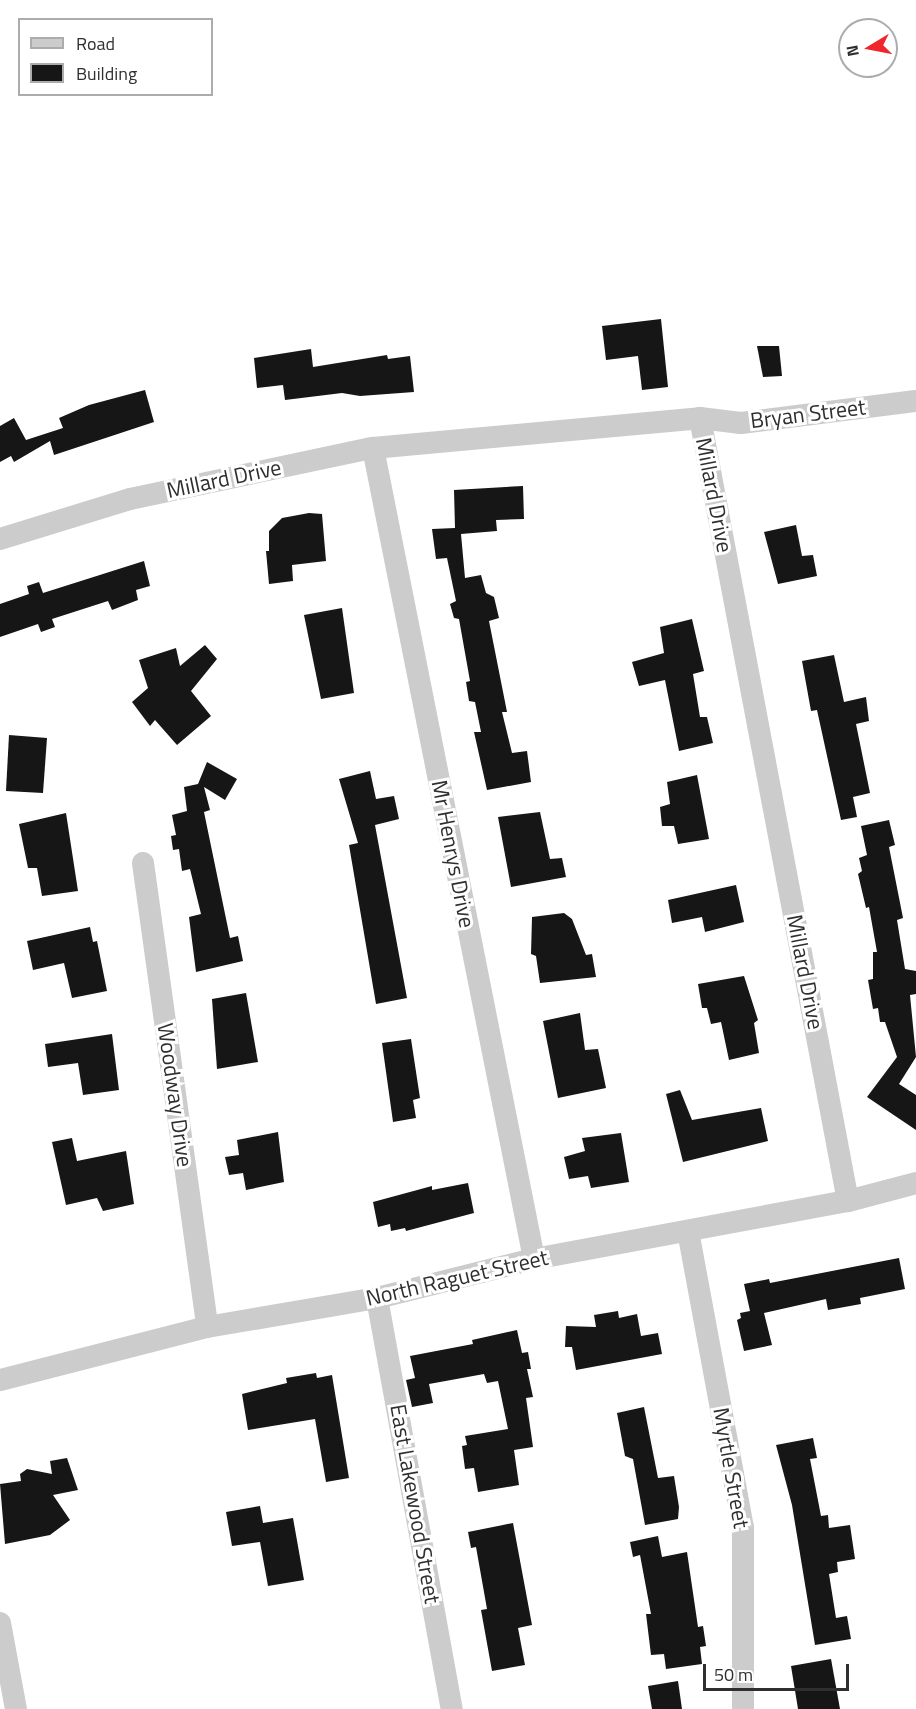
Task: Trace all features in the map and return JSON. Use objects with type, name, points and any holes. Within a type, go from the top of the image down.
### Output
[{"type":"street","name":"Bryan Street","points":[[700,418],[741,423],[916,401]]},
{"type":"street","name":"Millard Drive","points":[[0,539],[130,499],[373,448],[700,418],[848,1201]]},
{"type":"street","name":"Mr Henrys Drive","points":[[373,448],[534,1259]]},
{"type":"street","name":"Woodway Drive","points":[[143,863],[207,1327]]},
{"type":"street","name":"North Raguet Street","points":[[0,1380],[207,1327],[377,1298],[534,1259],[848,1201],[916,1183]]},
{"type":"street","name":"Myrtle Street","points":[[688,1231],[743,1527],[743,1709]]},
{"type":"street","name":"East Lakewood Street","points":[[377,1298],[452,1709]]},
{"type":"street","points":[[0,1623],[16,1709]]},
{"type":"building","points":[[661,319],[668,387],[642,390],[638,356],[606,360],[602,326]]},
{"type":"building","points":[[757,346],[779,346],[782,376],[763,377]]},
{"type":"building","points":[[311,349],[313,367],[387,355],[388,359],[410,356],[414,392],[360,396],[342,393],[285,400],[283,385],[257,388],[254,358]]},
{"type":"building","points":[[145,390],[154,422],[54,455],[50,441],[14,462],[11,456],[0,462],[0,426],[14,418],[26,440],[63,428],[59,418],[89,405]]},
{"type":"building","points":[[523,486],[524,519],[496,520],[497,531],[461,534],[465,578],[481,575],[486,593],[494,597],[499,618],[489,621],[507,712],[502,712],[512,753],[527,751],[531,782],[487,790],[474,732],[481,732],[475,702],[469,701],[466,682],[470,681],[459,619],[454,618],[450,604],[456,601],[447,558],[436,559],[432,529],[455,528],[454,490]]},
{"type":"building","points":[[309,513],[322,514],[326,561],[292,565],[293,581],[269,584],[266,551],[269,551],[269,531],[282,518]]},
{"type":"building","points":[[796,525],[802,556],[813,555],[817,576],[778,584],[764,532]]},
{"type":"building","points":[[144,561],[150,586],[136,590],[138,600],[112,610],[108,601],[52,619],[55,627],[41,632],[38,624],[0,637],[0,604],[29,594],[27,586],[39,582],[43,593]]},
{"type":"building","points":[[342,608],[354,693],[321,699],[304,615]]},
{"type":"building","points":[[692,619],[704,671],[693,674],[700,717],[707,717],[713,743],[679,751],[665,680],[639,686],[632,662],[664,653],[660,627]]},
{"type":"building","points":[[205,645],[217,659],[191,691],[211,716],[177,745],[155,720],[150,726],[132,702],[148,688],[139,660],[176,648],[180,666]]},
{"type":"building","points":[[834,655],[844,702],[866,697],[869,721],[856,724],[870,793],[853,797],[857,817],[841,820],[817,710],[811,711],[802,661]]},
{"type":"building","points":[[9,735],[47,738],[43,793],[6,791]]},
{"type":"building","points":[[207,762],[237,779],[225,800],[204,787],[210,810],[204,812],[230,938],[238,936],[243,961],[196,972],[189,917],[201,914],[190,869],[182,871],[179,849],[173,850],[171,836],[176,835],[172,815],[187,811],[184,787],[198,784]]},
{"type":"building","points":[[370,771],[376,799],[394,796],[399,819],[375,825],[407,998],[376,1004],[349,845],[358,843],[339,779]]},
{"type":"building","points":[[697,775],[709,839],[678,844],[674,826],[662,826],[660,807],[670,804],[667,782]]},
{"type":"building","points":[[540,812],[550,859],[562,858],[566,877],[511,887],[498,817]]},
{"type":"building","points":[[66,813],[78,891],[42,896],[37,868],[28,868],[19,824]]},
{"type":"building","points":[[889,820],[895,845],[889,847],[903,918],[897,920],[905,969],[916,971],[916,994],[910,995],[916,1057],[899,1084],[916,1095],[916,1130],[867,1097],[897,1057],[885,1022],[880,1022],[878,1008],[873,1009],[868,980],[873,979],[873,952],[877,952],[869,907],[866,908],[858,874],[862,871],[859,858],[867,855],[861,826]]},
{"type":"building","points":[[736,885],[744,922],[705,932],[702,917],[672,923],[668,900]]},
{"type":"building","points":[[564,913],[572,919],[586,955],[592,954],[596,977],[540,983],[536,956],[531,954],[532,917]]},
{"type":"building","points":[[90,927],[93,942],[97,941],[107,991],[72,998],[64,963],[33,970],[27,941]]},
{"type":"building","points":[[744,976],[758,1020],[754,1023],[759,1053],[729,1060],[721,1022],[711,1024],[707,1008],[702,1008],[698,984]]},
{"type":"building","points":[[246,993],[258,1062],[217,1069],[212,999]]},
{"type":"building","points":[[580,1013],[585,1050],[598,1049],[606,1088],[558,1098],[543,1021]]},
{"type":"building","points":[[112,1034],[119,1090],[83,1095],[78,1063],[48,1067],[45,1044]]},
{"type":"building","points":[[411,1039],[420,1098],[413,1100],[416,1118],[393,1122],[382,1043]]},
{"type":"building","points":[[680,1090],[692,1120],[761,1108],[768,1141],[683,1162],[666,1094]]},
{"type":"building","points":[[278,1132],[284,1182],[246,1190],[243,1173],[229,1175],[225,1157],[239,1155],[237,1140]]},
{"type":"building","points":[[621,1133],[629,1182],[591,1188],[588,1176],[569,1179],[564,1157],[585,1151],[582,1138]]},
{"type":"building","points":[[72,1138],[77,1161],[126,1151],[134,1204],[103,1211],[97,1198],[66,1205],[52,1142]]},
{"type":"building","points":[[468,1183],[474,1213],[406,1231],[405,1228],[391,1231],[390,1224],[378,1227],[373,1202],[432,1186],[432,1190]]},
{"type":"building","points":[[899,1258],[905,1289],[860,1298],[861,1304],[828,1310],[826,1299],[764,1313],[772,1345],[744,1351],[737,1320],[741,1318],[740,1313],[750,1311],[744,1284],[769,1279],[770,1283]]},
{"type":"building","points":[[618,1311],[619,1318],[637,1314],[641,1336],[658,1333],[662,1354],[576,1370],[572,1347],[565,1347],[566,1326],[596,1327],[594,1315]]},
{"type":"building","points":[[517,1330],[522,1353],[528,1352],[531,1369],[527,1369],[533,1397],[526,1398],[533,1447],[514,1450],[519,1485],[478,1492],[474,1468],[465,1469],[462,1446],[467,1445],[465,1436],[508,1429],[498,1381],[487,1383],[484,1374],[429,1384],[433,1403],[412,1407],[406,1380],[415,1378],[410,1356],[473,1344],[472,1340]]},
{"type":"building","points":[[316,1373],[317,1378],[332,1375],[349,1478],[326,1482],[315,1419],[248,1430],[242,1394],[287,1383],[286,1378]]},
{"type":"building","points":[[644,1407],[658,1478],[674,1476],[679,1507],[678,1519],[645,1525],[633,1459],[625,1456],[617,1413]]},
{"type":"building","points":[[813,1438],[817,1458],[810,1459],[821,1516],[828,1515],[829,1528],[850,1525],[855,1559],[837,1562],[838,1572],[829,1574],[836,1618],[847,1616],[851,1639],[815,1645],[792,1505],[776,1445]]},
{"type":"building","points":[[67,1458],[78,1490],[53,1495],[70,1520],[50,1535],[5,1544],[0,1484],[21,1481],[20,1474],[27,1469],[52,1474],[50,1461]]},
{"type":"building","points":[[260,1506],[263,1523],[293,1518],[304,1580],[268,1586],[260,1542],[232,1546],[226,1512]]},
{"type":"building","points":[[513,1523],[532,1625],[518,1628],[525,1665],[492,1671],[481,1610],[487,1609],[476,1547],[471,1548],[468,1532]]},
{"type":"building","points":[[658,1536],[662,1557],[687,1552],[698,1627],[703,1626],[706,1646],[700,1647],[702,1664],[666,1669],[664,1654],[651,1655],[646,1614],[651,1614],[640,1555],[633,1557],[630,1542]]},
{"type":"building","points":[[831,1659],[840,1709],[798,1709],[791,1666]]},
{"type":"building","points":[[678,1681],[682,1709],[652,1709],[648,1686]]}]
